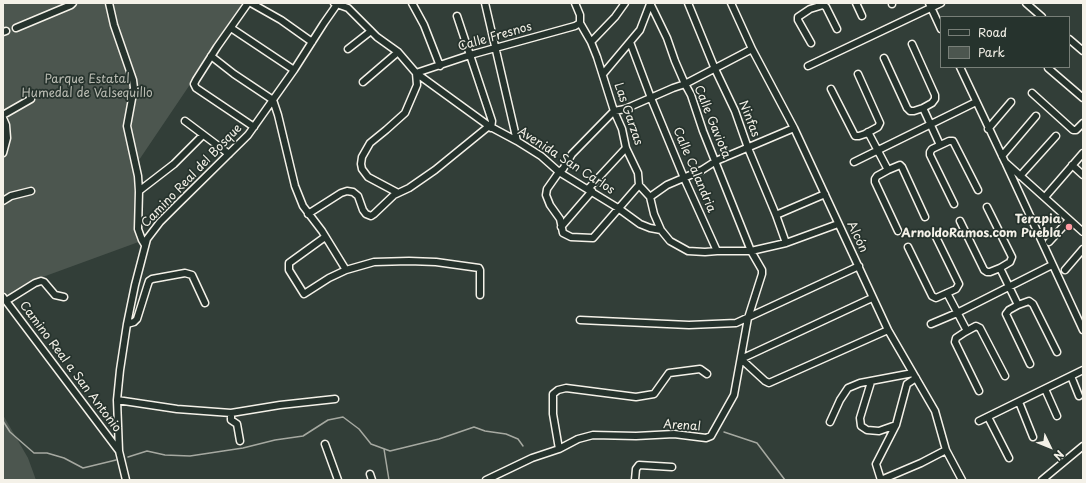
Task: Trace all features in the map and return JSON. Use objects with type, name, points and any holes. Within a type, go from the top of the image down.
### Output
[{"type":"street","points":[[16,28],[73,3]]},
{"type":"street","points":[[109,3],[114,25],[133,80],[134,88],[128,126],[136,163],[139,191],[138,229],[145,245]]},
{"type":"street","points":[[254,127],[194,86],[196,80],[211,56],[250,3],[281,20],[312,42]]},
{"type":"street","name":"Camino Real del Bosque","points":[[145,245],[150,234],[160,222],[242,142],[254,127],[294,70],[336,3]]},
{"type":"street","name":"Avenida San Carlos","points":[[336,3],[348,8],[371,31],[398,52],[416,73],[490,127],[541,156],[559,172],[590,190],[644,226],[661,230],[670,241],[688,251],[751,251],[786,243],[838,224]]},
{"type":"street","points":[[412,3],[424,25],[440,66]]},
{"type":"street","points":[[485,3],[517,141]]},
{"type":"street","name":"Las Garzas","points":[[575,3],[580,15],[580,23],[591,42],[603,74],[614,111],[622,129],[626,148],[638,173],[639,185],[650,197],[654,214],[661,230]]},
{"type":"street","points":[[591,42],[615,17],[625,3]]},
{"type":"street","name":"Ninfas","points":[[688,3],[715,69],[735,111],[748,148],[786,243]]},
{"type":"street","name":"Alcón","points":[[731,3],[752,49],[794,128],[859,266],[872,298],[888,330],[935,411],[946,450],[960,479]]},
{"type":"street","points":[[856,3],[862,16]]},
{"type":"street","points":[[808,66],[930,5],[941,3]]},
{"type":"street","points":[[1026,3],[1041,16]]},
{"type":"street","points":[[643,25],[650,4]]},
{"type":"street","name":"Calle Gaviota","points":[[650,4],[666,38],[674,61],[691,95],[703,131],[751,251]]},
{"type":"street","points":[[811,43],[798,20],[798,17],[809,6],[823,5],[826,7],[837,29]]},
{"type":"street","points":[[930,5],[940,26]]},
{"type":"street","points":[[603,74],[643,25],[655,14]]},
{"type":"street","points":[[308,214],[347,191],[356,194],[364,213],[371,216],[398,193],[435,170],[490,127],[492,121],[458,16]]},
{"type":"street","name":"Calle Fresnos","points":[[416,73],[470,55],[575,26],[580,23]]},
{"type":"street","points":[[231,28],[294,70]]},
{"type":"street","points":[[348,49],[371,31]]},
{"type":"street","points":[[1070,40],[1083,51]]},
{"type":"street","name":"Calle Calandria","points":[[630,42],[684,178],[717,251]]},
{"type":"street","points":[[884,58],[910,111],[923,108],[932,103],[935,99],[935,95],[912,44]]},
{"type":"street","points":[[639,185],[593,238],[567,236],[563,233],[560,219],[550,205],[546,195],[547,189],[572,154],[614,111],[624,109],[685,84],[752,49]]},
{"type":"street","points":[[364,82],[398,52]]},
{"type":"street","points":[[211,56],[234,74],[273,100],[295,186],[303,206],[346,270]]},
{"type":"street","points":[[960,68],[1083,330]]},
{"type":"street","points":[[1048,68],[1083,98]]},
{"type":"street","points":[[398,193],[368,177],[362,169],[362,157],[370,143],[405,113],[417,85],[416,73]]},
{"type":"street","points":[[831,89],[855,136],[859,136],[878,128],[880,123],[858,74]]},
{"type":"street","points":[[1032,93],[1073,130],[1076,130],[1083,123]]},
{"type":"street","points":[[3,153],[7,138],[6,125],[3,116],[31,99]]},
{"type":"street","points":[[854,162],[931,126],[976,102]]},
{"type":"street","points":[[988,129],[1011,102]]},
{"type":"street","points":[[923,108],[940,145]]},
{"type":"street","points":[[1002,156],[1036,116]]},
{"type":"street","points":[[185,121],[229,154]]},
{"type":"street","points":[[650,197],[667,185],[702,170],[716,161],[794,128]]},
{"type":"street","points":[[868,132],[877,152],[888,170]]},
{"type":"street","points":[[139,191],[174,164],[203,135]]},
{"type":"street","points":[[1020,176],[1056,136]]},
{"type":"street","points":[[954,204],[930,155],[932,149],[949,141],[953,141],[978,190]]},
{"type":"street","points":[[561,227],[626,148]]},
{"type":"street","points":[[1045,197],[1083,153]]},
{"type":"street","points":[[1005,162],[1083,232]]},
{"type":"street","points":[[898,231],[875,182],[877,176],[888,170],[900,165],[902,167],[926,217]]},
{"type":"street","points":[[1072,165],[1083,175]]},
{"type":"street","points":[[3,201],[11,196],[31,191]]},
{"type":"street","points":[[776,215],[825,194]]},
{"type":"street","points":[[960,221],[984,270],[990,272],[1000,268],[1010,262],[1012,258],[987,207]]},
{"type":"street","points":[[1048,242],[1069,220]]},
{"type":"street","points":[[325,237],[289,263],[289,270],[304,294],[329,278],[346,270],[374,262],[436,262],[479,268],[480,295]]},
{"type":"street","points":[[908,247],[932,296],[936,298],[958,287],[959,282],[936,237]]},
{"type":"street","name":"Camino Real a San Antonio","points":[[126,480],[119,451],[117,400],[127,324],[145,245]]},
{"type":"street","points":[[1065,270],[1083,249]]},
{"type":"street","name":"Arenal","points":[[486,480],[532,458],[559,449],[578,439],[593,435],[636,436],[674,434],[706,438],[711,436],[734,395],[748,318],[762,274],[760,265],[751,251]]},
{"type":"street","points":[[931,324],[957,313],[1052,265]]},
{"type":"street","points":[[580,320],[689,325],[736,323],[859,266]]},
{"type":"street","points":[[1000,268],[1018,305]]},
{"type":"street","points":[[127,324],[134,322],[137,319],[146,287],[152,279],[184,273],[192,275],[205,303]]},
{"type":"street","points":[[5,299],[41,282],[44,282],[55,295],[64,297]]},
{"type":"street","points":[[947,293],[967,331]]},
{"type":"street","points":[[872,298],[741,359],[769,383],[888,330]]},
{"type":"street","name":"Camino Real a San Antonio","points":[[5,299],[119,451]]},
{"type":"street","points":[[1030,364],[1007,316],[1007,312],[1018,305],[1029,301],[1034,304],[1057,352]]},
{"type":"street","points":[[979,391],[955,342],[958,336],[976,326],[982,329],[1005,376]]},
{"type":"street","points":[[559,449],[553,414],[553,394],[558,390],[566,388],[636,397],[654,394],[670,373],[700,370],[707,374]]},
{"type":"street","points":[[979,421],[1083,370]]},
{"type":"street","points":[[830,422],[840,400],[848,388],[860,383],[914,375]]},
{"type":"street","points":[[914,375],[907,384],[896,425],[876,464],[881,480],[921,463],[946,450]]},
{"type":"street","points":[[1071,376],[1079,396]]},
{"type":"street","points":[[871,382],[860,418],[861,426],[867,430],[879,431],[896,425]]},
{"type":"street","points":[[1044,390],[1057,416]]},
{"type":"street","points":[[117,400],[177,410],[231,414],[280,405],[336,399]]},
{"type":"street","points":[[1019,402],[1033,437]]},
{"type":"street","points":[[231,414],[231,420],[237,424],[240,441]]},
{"type":"street","points":[[988,417],[1009,458]]},
{"type":"street","points":[[325,444],[338,480]]},
{"type":"street","points":[[1042,480],[1083,446]]},
{"type":"street","points":[[635,480],[636,469],[639,465],[672,467]]},
{"type":"green space","name":"Parque Estatal Humedal de Valsequillo","points":[[3,3],[245,3],[137,163],[144,240],[40,278],[3,303]]},
{"type":"green space","points":[[3,415],[28,458],[36,480],[3,480]]},
{"type":"waterway","points":[[128,457],[147,451],[165,455],[190,456],[243,448],[275,440],[303,436],[328,420],[343,417],[359,429],[371,444],[390,451],[439,439],[474,427],[485,431],[506,434],[518,439],[523,446]]},
{"type":"waterway","points":[[3,421],[10,432],[34,453],[47,453],[64,458],[83,468],[116,460]]},
{"type":"waterway","points":[[724,432],[757,443],[785,480]]},
{"type":"waterway","points":[[384,449],[389,480]]},
{"type":"place","name":"Terapia ArnoldoRamos.com Puebla","points":[[1069,227]]}]
